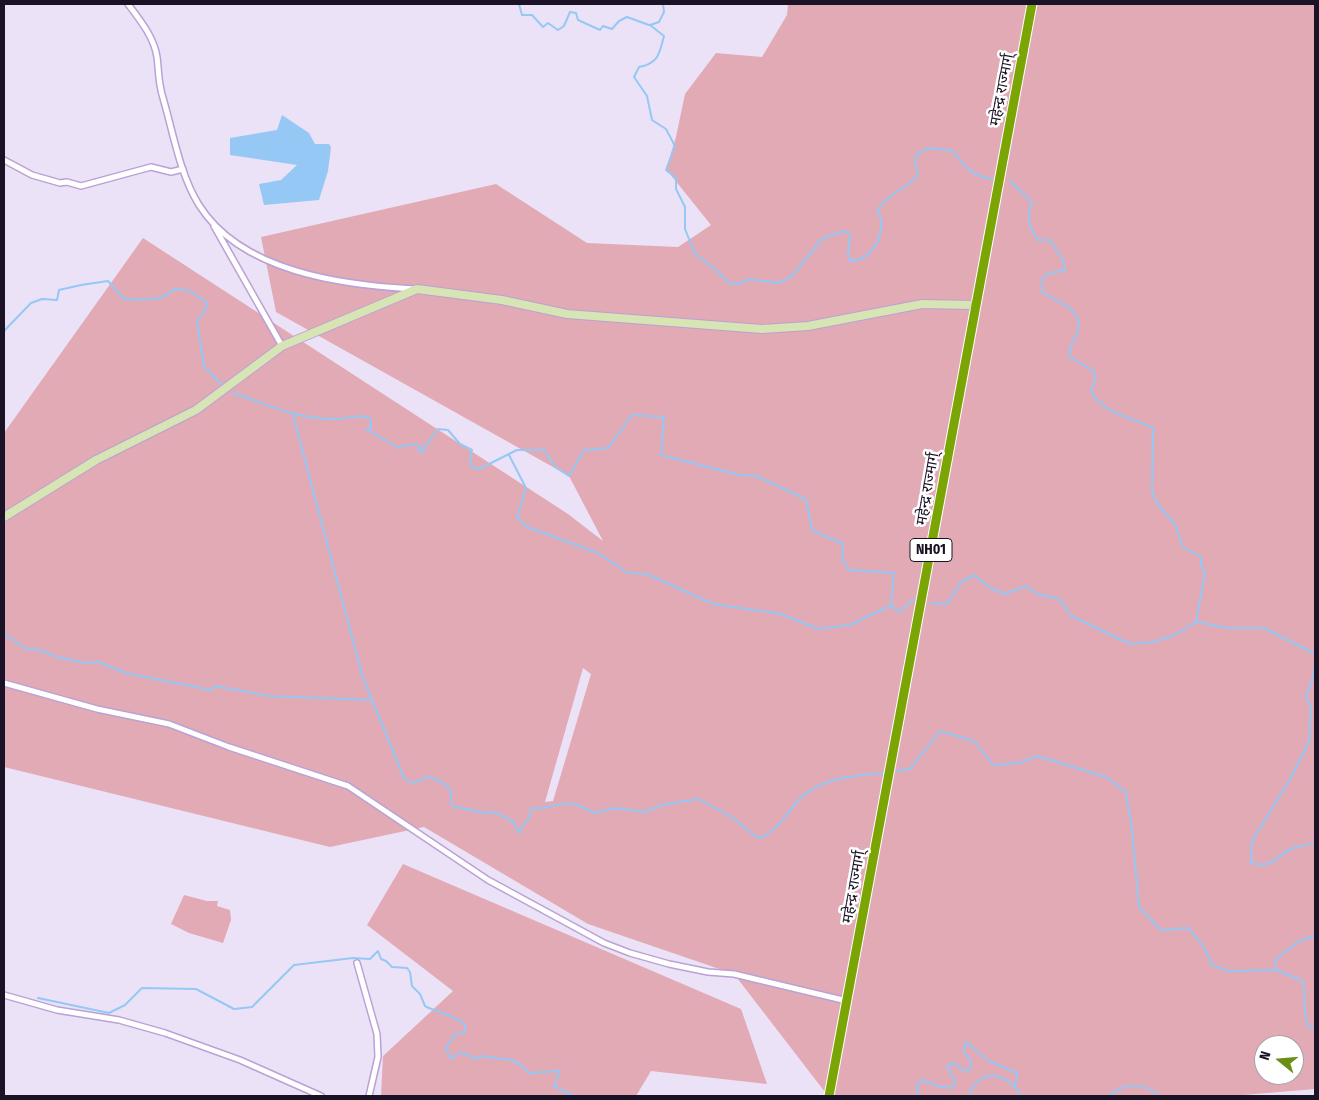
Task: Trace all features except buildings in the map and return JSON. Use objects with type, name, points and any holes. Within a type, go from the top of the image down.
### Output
[{"type":"highway","name":"महेन्द्र राज्मार्ग्","points":[[829,1096],[1032,4]]},
{"type":"street","points":[[128,4],[152,40],[157,57],[157,81],[183,169],[198,204],[213,224],[282,346]]},
{"type":"street","points":[[4,160],[32,175],[60,183],[67,182],[81,186],[151,167],[172,172],[183,169]]},
{"type":"street","points":[[213,224],[243,246],[278,266],[370,287],[417,289],[502,300],[568,314],[762,329],[808,326],[922,304],[976,305]]},
{"type":"street","points":[[4,517],[96,460],[196,410],[282,346],[417,289]]},
{"type":"street","points":[[4,683],[97,709],[169,724],[238,750],[348,786],[488,880],[604,943],[630,953],[669,964],[708,972],[734,974],[847,1001]]},
{"type":"street","points":[[357,963],[377,1034],[378,1057],[369,1096]]},
{"type":"street","points":[[4,995],[57,1010],[119,1020],[165,1033],[240,1060],[321,1096]]},
{"type":"shaded area","points":[[788,4],[1315,4],[1315,1089],[1232,1096],[828,1096],[734,974],[588,924],[424,827],[330,847],[4,767],[4,433],[143,238],[568,514],[603,541],[569,476],[276,312],[261,237],[496,184],[587,243],[678,247],[711,225],[666,169],[676,137],[685,94],[716,53],[762,57],[787,15]],"holes":[[[583,668],[591,674],[553,801],[545,802]]]},
{"type":"shaded area","points":[[403,864],[741,1009],[767,1084],[651,1071],[636,1096],[381,1096],[383,1056],[453,991],[367,925]]},
{"type":"shaded area","points":[[184,895],[207,901],[218,901],[217,906],[230,910],[231,920],[223,943],[189,933],[171,924]]},
{"type":"water","points":[[282,115],[309,133],[315,144],[329,144],[331,147],[328,171],[319,200],[264,205],[259,184],[281,180],[297,165],[230,155],[230,138],[277,130]]},
{"type":"waterway","points":[[519,4],[522,15],[532,15],[543,27],[548,23],[558,30],[564,26],[570,12],[576,13],[578,20],[600,30],[603,26],[612,29],[619,21],[627,17],[649,25]]},
{"type":"waterway","points":[[663,4],[664,12],[659,22],[650,25],[664,36],[659,53],[651,63],[639,67],[634,77],[647,96],[652,120],[666,129],[675,146],[666,170],[676,178],[676,189],[685,207],[685,229],[695,254],[714,268],[729,283],[738,284],[749,279],[778,283],[791,277],[823,238],[844,231],[850,235],[848,255],[850,261],[866,255],[877,243],[880,235],[881,227],[878,210],[886,199],[918,175],[915,160],[917,154],[929,148],[953,151],[974,173],[994,180]]},
{"type":"waterway","points":[[1010,181],[1032,202],[1029,222],[1038,240],[1050,240],[1063,260],[1065,270],[1047,274],[1043,279],[1042,292],[1068,307],[1077,318],[1079,325],[1070,348],[1070,357],[1094,371],[1095,380],[1091,391],[1103,405],[1110,410],[1153,428],[1152,492],[1158,505],[1175,524],[1183,547],[1201,557],[1201,565],[1205,573],[1196,622]]},
{"type":"waterway","points":[[4,331],[31,303],[42,299],[57,300],[59,290],[81,285],[108,281],[124,299],[144,300],[164,296],[174,289],[187,290],[207,302],[205,311],[197,321],[204,366],[223,386]]},
{"type":"waterway","points":[[233,393],[284,411],[309,417],[323,419],[367,417],[371,419],[371,428],[366,429],[399,448],[407,445],[418,445],[421,446],[418,451],[423,452],[438,429],[448,430],[460,444],[472,450],[470,461],[472,467],[479,469],[517,450],[544,450],[555,467],[569,476],[584,450],[608,448],[632,415],[664,417],[661,455],[739,475],[756,476],[806,499],[812,530],[843,544],[842,559],[849,570],[894,573],[891,605],[899,612],[914,599]]},
{"type":"waterway","points":[[293,415],[363,678],[404,778],[413,783],[428,777],[442,782],[450,789],[452,806],[484,813],[495,812],[514,822],[518,833],[529,818],[531,809],[570,804],[577,805],[594,813],[614,808],[645,812],[662,805],[699,799],[733,818],[755,836],[761,838],[777,826],[797,802],[815,788],[837,779],[884,773]]},
{"type":"waterway","points":[[509,455],[526,488],[517,517],[527,527],[598,553],[628,573],[647,574],[713,604],[781,614],[818,629],[850,625],[890,606]]},
{"type":"waterway","points":[[931,603],[947,604],[961,582],[974,575],[989,587],[1005,594],[1026,586],[1037,594],[1060,599],[1070,615],[1130,644],[1153,642],[1173,636],[1196,622],[1228,628],[1264,628],[1315,654]]},
{"type":"waterway","points":[[4,633],[26,649],[41,650],[54,656],[84,663],[98,662],[126,673],[211,690],[215,686],[269,696],[372,700]]},
{"type":"waterway","points":[[1315,660],[1314,674],[1306,697],[1311,708],[1309,742],[1289,781],[1252,841],[1251,863],[1269,863],[1291,849],[1315,842]]},
{"type":"waterway","points":[[897,771],[910,769],[940,731],[974,741],[993,765],[1019,763],[1037,756],[1106,777],[1126,792],[1132,830],[1139,907],[1161,930],[1189,928],[1205,949],[1212,965],[1229,971],[1276,970]]},
{"type":"waterway","points":[[1315,936],[1299,941],[1275,960],[1276,970],[1303,981],[1306,1021],[1308,1027],[1315,1029]]},
{"type":"waterway","points":[[38,998],[109,1013],[125,1005],[142,988],[196,989],[234,1009],[252,1007],[294,965],[353,958],[370,959],[378,951],[381,959],[392,967],[407,968],[410,972],[412,986],[420,994],[425,1006],[456,1019],[465,1025],[465,1032],[455,1034],[446,1048],[451,1059],[460,1052],[477,1059],[481,1056],[512,1060],[520,1064],[529,1073],[560,1071],[554,1086],[574,1096]]},
{"type":"waterway","points":[[920,1096],[917,1093],[917,1085],[922,1080],[941,1087],[953,1088],[955,1081],[947,1066],[954,1063],[963,1070],[970,1070],[971,1062],[964,1052],[966,1042],[989,1061],[1017,1073],[1015,1088]]},
{"type":"waterway","points":[[969,1096],[974,1086],[987,1076],[994,1076],[1009,1082],[1021,1096]]},
{"type":"waterway","points":[[1109,1096],[1115,1091],[1128,1086],[1148,1089],[1160,1096]]}]
